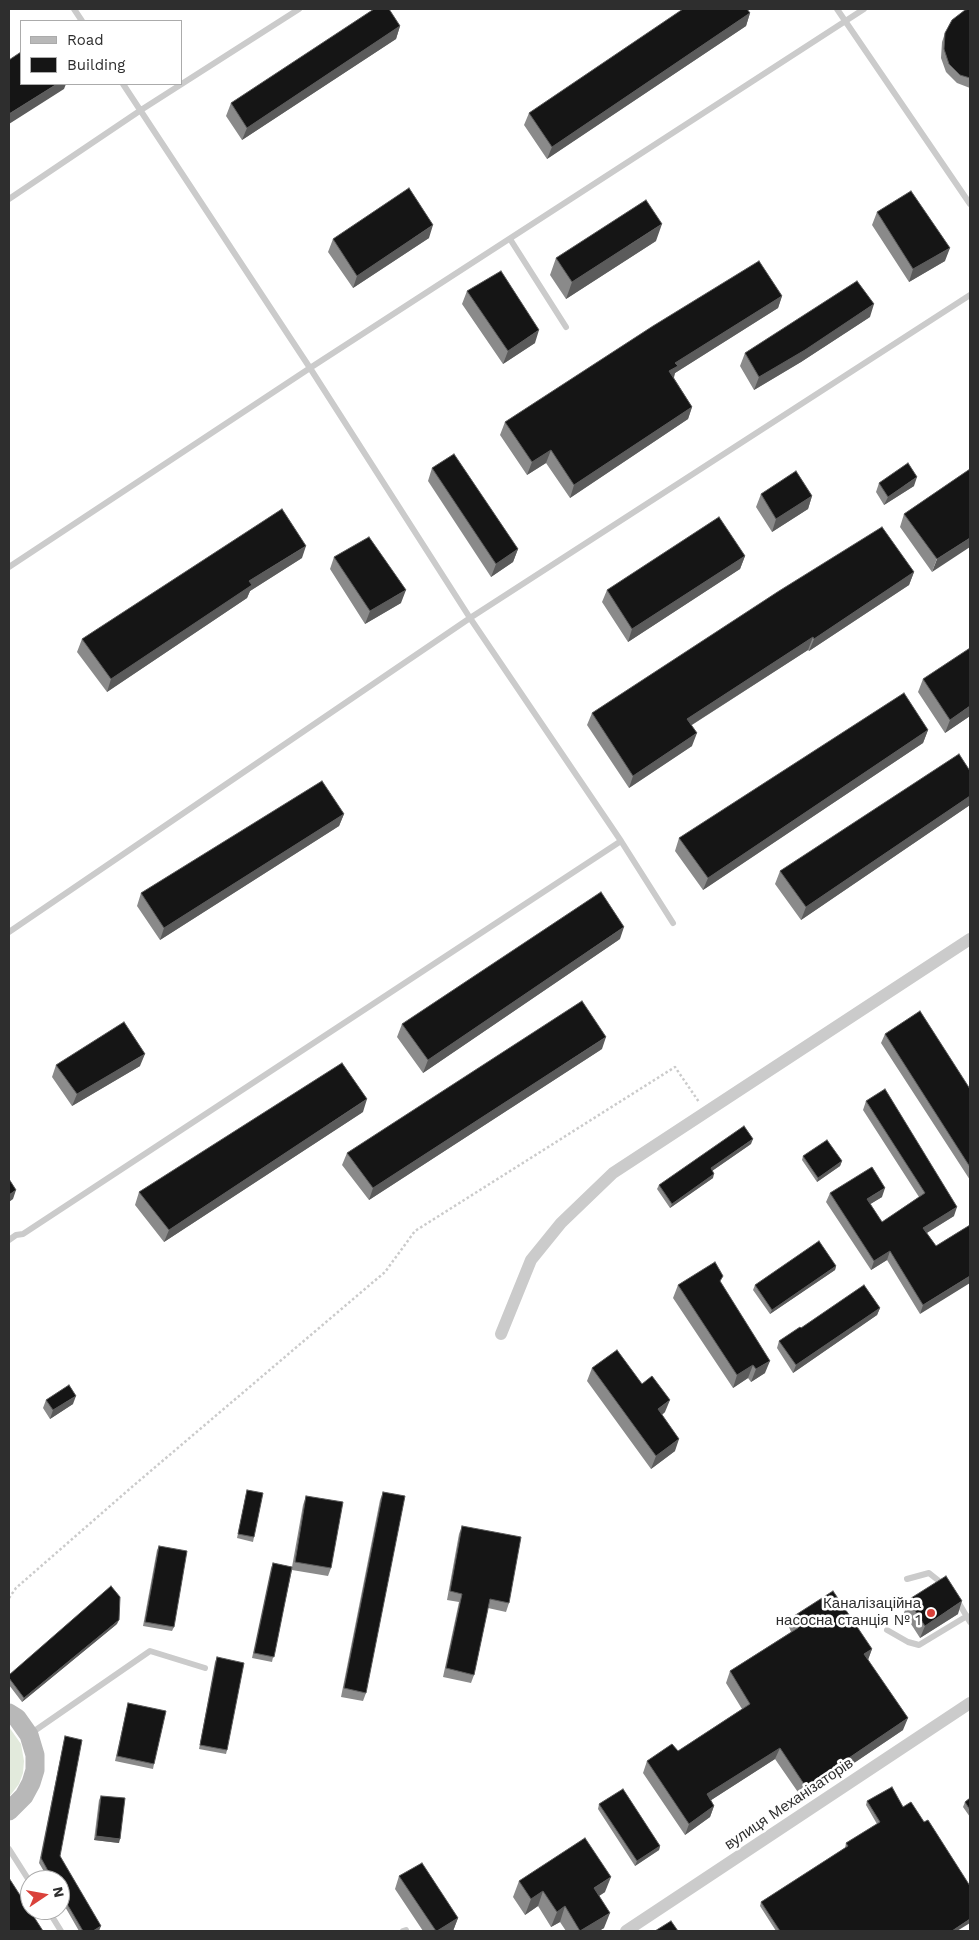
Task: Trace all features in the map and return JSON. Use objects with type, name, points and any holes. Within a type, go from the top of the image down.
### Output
[{"type":"street","points":[[501,1334],[531,1260],[561,1223],[613,1172],[970,939]]},
{"type":"street","name":"вулиця Механізаторів","points":[[626,1931],[970,1703]]},
{"type":"street","points":[[9,1713],[17,1718],[29,1734],[35,1755],[35,1770],[31,1783],[24,1796],[9,1810]]},
{"type":"lane","points":[[74,9],[81,20]]},
{"type":"lane","points":[[182,83],[299,9]]},
{"type":"lane","points":[[837,9],[970,204]]},
{"type":"lane","points":[[9,567],[310,368],[864,9]]},
{"type":"lane","points":[[124,85],[310,368],[470,618],[621,841],[673,923]]},
{"type":"lane","points":[[9,200],[179,85]]},
{"type":"lane","points":[[510,239],[566,327]]},
{"type":"lane","points":[[9,932],[470,618],[970,295]]},
{"type":"lane","points":[[9,1240],[63,1208],[621,841]]},
{"type":"lane","points":[[887,1630],[908,1642],[919,1645],[968,1619],[952,1590],[929,1573],[907,1578]]},
{"type":"lane","points":[[29,1734],[150,1651],[205,1668]]},
{"type":"lane","points":[[9,1849],[22,1870]]},
{"type":"lane","points":[[54,1920],[61,1931]]},
{"type":"path","points":[[9,1598],[16,1588],[126,1492],[385,1272],[415,1231],[675,1067],[705,1112]]},
{"type":"shaded area","points":[[9,1727],[21,1744],[24,1761],[23,1773],[19,1784],[9,1797]]},
{"type":"building","points":[[374,9],[389,9],[400,26],[247,128],[231,103]]},
{"type":"building","points":[[683,9],[747,9],[750,13],[552,147],[529,113]]},
{"type":"building","points":[[970,9],[970,78],[960,75],[949,64],[944,49],[945,33],[952,20],[965,10]]},
{"type":"building","points":[[20,53],[20,85],[55,85],[9,114],[9,60]]},
{"type":"building","points":[[409,188],[433,225],[357,276],[333,239]]},
{"type":"building","points":[[911,191],[950,248],[913,269],[877,212]]},
{"type":"building","points":[[646,200],[662,224],[572,282],[556,258]]},
{"type":"building","points":[[759,261],[782,296],[675,363],[678,366],[669,371],[692,407],[574,485],[551,450],[532,462],[505,422],[653,326]]},
{"type":"building","points":[[501,271],[539,330],[508,351],[467,291]]},
{"type":"building","points":[[857,281],[874,304],[805,350],[759,377],[745,353]]},
{"type":"building","points":[[454,454],[518,549],[496,564],[432,468]]},
{"type":"building","points":[[908,463],[917,477],[888,497],[879,483]]},
{"type":"building","points":[[970,469],[970,538],[937,559],[904,514]]},
{"type":"building","points":[[796,471],[812,496],[776,519],[761,494]]},
{"type":"building","points":[[282,509],[306,546],[249,581],[252,585],[111,679],[82,639]]},
{"type":"building","points":[[719,517],[745,556],[632,629],[607,590]]},
{"type":"building","points":[[882,527],[914,572],[814,639],[813,637],[687,719],[697,733],[633,776],[592,713],[779,591]]},
{"type":"building","points":[[369,537],[406,590],[370,611],[334,557]]},
{"type":"building","points":[[970,648],[970,706],[950,720],[923,679]]},
{"type":"building","points":[[904,693],[928,730],[708,878],[679,838]]},
{"type":"building","points":[[959,754],[970,771],[970,796],[806,907],[780,871]]},
{"type":"building","points":[[322,781],[344,814],[164,928],[141,893]]},
{"type":"building","points":[[601,892],[624,927],[428,1060],[402,1024]]},
{"type":"building","points":[[582,1001],[606,1037],[373,1188],[347,1153]]},
{"type":"building","points":[[920,1011],[970,1089],[970,1167],[885,1034]]},
{"type":"building","points":[[124,1022],[145,1054],[77,1094],[56,1065]]},
{"type":"building","points":[[342,1063],[367,1099],[169,1230],[139,1192]]},
{"type":"building","points":[[885,1089],[957,1207],[923,1228],[936,1246],[970,1225],[970,1276],[923,1305],[890,1251],[874,1261],[830,1193],[872,1167],[885,1188],[867,1199],[882,1222],[925,1193],[866,1101]]},
{"type":"building","points":[[744,1126],[753,1139],[711,1168],[714,1174],[672,1204],[659,1185]]},
{"type":"building","points":[[827,1140],[842,1161],[818,1178],[803,1156]]},
{"type":"building","points":[[9,1179],[16,1190],[9,1195]]},
{"type":"building","points":[[819,1241],[836,1266],[772,1310],[755,1285]]},
{"type":"building","points":[[715,1262],[723,1276],[720,1281],[770,1361],[756,1369],[753,1365],[737,1375],[678,1285]]},
{"type":"building","points":[[864,1285],[880,1308],[796,1365],[779,1341]]},
{"type":"building","points":[[617,1350],[642,1384],[652,1376],[670,1400],[658,1409],[679,1439],[656,1456],[592,1368]]},
{"type":"building","points":[[69,1385],[76,1396],[53,1410],[46,1400]]},
{"type":"building","points":[[247,1490],[263,1493],[254,1537],[238,1534]]},
{"type":"building","points":[[383,1492],[405,1496],[366,1693],[344,1688]]},
{"type":"building","points":[[306,1496],[343,1502],[331,1568],[295,1562]]},
{"type":"building","points":[[462,1526],[521,1537],[509,1603],[490,1599],[474,1675],[446,1668],[462,1594],[450,1591]]},
{"type":"building","points":[[159,1546],[187,1551],[174,1627],[145,1622]]},
{"type":"building","points":[[273,1563],[292,1567],[274,1657],[254,1653]]},
{"type":"building","points":[[946,1576],[962,1601],[925,1626],[908,1600]]},
{"type":"building","points":[[111,1586],[120,1597],[119,1620],[24,1698],[9,1678],[9,1675]]},
{"type":"building","points":[[833,1591],[872,1649],[864,1654],[908,1718],[806,1787],[780,1748],[707,1794],[714,1806],[689,1824],[647,1761],[672,1744],[678,1751],[750,1704],[730,1671],[798,1628],[794,1616]]},
{"type":"building","points":[[217,1657],[244,1663],[227,1750],[200,1745]]},
{"type":"building","points":[[128,1703],[166,1711],[154,1764],[117,1756]]},
{"type":"building","points":[[65,1736],[82,1740],[60,1856],[68,1870],[48,1870],[41,1858]]},
{"type":"building","points":[[892,1787],[903,1807],[911,1802],[924,1822],[928,1820],[970,1886],[970,1919],[952,1931],[780,1931],[761,1902],[848,1846],[846,1843],[880,1822],[867,1801]]},
{"type":"building","points":[[623,1789],[660,1846],[637,1861],[599,1804]]},
{"type":"building","points":[[101,1796],[125,1798],[120,1839],[96,1836]]},
{"type":"building","points":[[970,1798],[970,1810],[965,1802]]},
{"type":"building","points":[[585,1838],[611,1877],[594,1888],[610,1913],[580,1931],[565,1906],[557,1912],[543,1891],[531,1899],[519,1881]]},
{"type":"building","points":[[422,1863],[458,1918],[437,1931],[399,1876]]},
{"type":"building","points":[[70,1873],[101,1926],[93,1931],[83,1931],[70,1909]]},
{"type":"building","points":[[9,1878],[20,1895],[20,1920],[36,1920],[43,1931],[9,1931]]},
{"type":"building","points":[[671,1921],[678,1931],[655,1931]]},
{"type":"place","name":"Каналізаційна насосна станція № 1","points":[[931,1613]]}]
